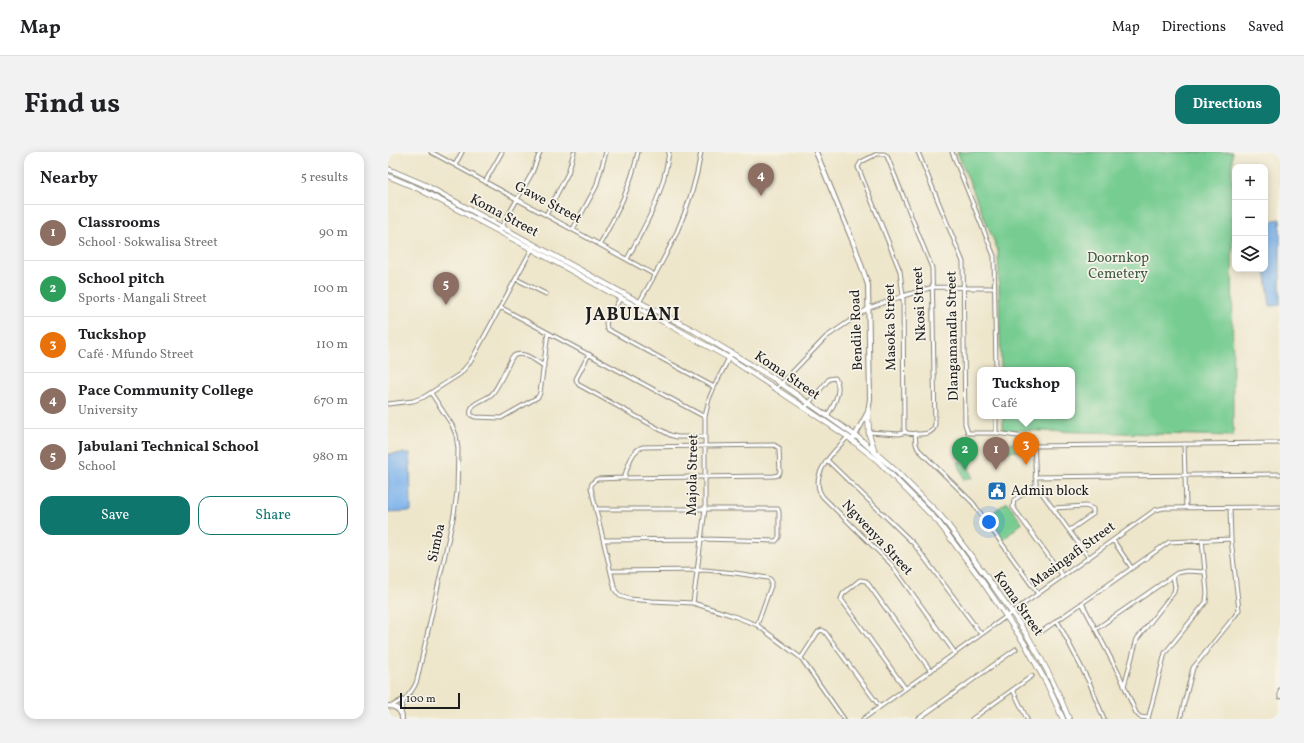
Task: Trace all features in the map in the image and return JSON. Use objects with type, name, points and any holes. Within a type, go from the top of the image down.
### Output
[{"type":"main road","name":"Koma Street","points":[[388,169],[423,184],[502,227],[533,247],[621,297],[695,331],[732,352],[781,383],[856,435],[943,519],[1012,613],[1034,648],[1069,719]]},
{"type":"main road","name":"Koma Street","points":[[388,176],[419,189],[498,232],[533,247],[638,304],[777,388],[850,439],[878,461],[939,523],[1007,616],[1033,659],[1063,719]]},
{"type":"main road","points":[[868,412],[868,432],[875,452]]},
{"type":"street","name":"Gawe Street","points":[[431,152],[655,275]]},
{"type":"street","points":[[455,165],[462,152]]},
{"type":"street","points":[[485,182],[502,152]]},
{"type":"street","points":[[498,232],[536,164],[540,152]]},
{"type":"street","points":[[546,215],[568,173],[574,152]]},
{"type":"street","points":[[573,229],[596,187],[606,152]]},
{"type":"street","points":[[600,244],[625,197],[638,152]]},
{"type":"street","points":[[627,259],[655,206],[663,183],[669,152]]},
{"type":"street","points":[[638,304],[679,229],[688,207],[694,186],[701,152]]},
{"type":"street","name":"Bendile Road","points":[[816,152],[855,247],[868,285],[870,399],[868,412],[856,435],[850,439]]},
{"type":"street","name":"Dlangamandla Street","points":[[918,152],[962,258],[964,287],[965,424],[968,433],[996,434]]},
{"type":"street","points":[[952,152],[992,251],[994,260],[996,367]]},
{"type":"street","name":"Masoka Street","points":[[884,154],[877,154],[861,162],[858,167],[900,271],[903,296],[905,431]]},
{"type":"street","name":"Nkosi Street","points":[[868,432],[899,434],[905,431],[929,433],[935,428],[933,287],[931,264],[888,158],[884,154]]},
{"type":"street","points":[[388,404],[418,400],[460,374],[467,366],[533,247]]},
{"type":"street","points":[[516,279],[546,294]]},
{"type":"street","points":[[777,388],[826,337],[869,308],[933,287],[995,288]]},
{"type":"street","points":[[621,297],[606,323],[608,330],[714,387]]},
{"type":"street","points":[[500,307],[705,417]]},
{"type":"street","points":[[544,366],[523,354],[516,354],[513,356],[492,393],[472,406],[470,411],[471,415],[475,418],[502,418],[537,398],[540,393],[544,366],[548,333]]},
{"type":"street","name":"Majola Street","points":[[693,603],[706,509],[705,417],[709,399],[732,352]]},
{"type":"street","points":[[589,354],[577,377],[576,382],[579,385],[670,436],[705,437]]},
{"type":"street","points":[[805,408],[829,379],[836,379],[836,399],[827,416]]},
{"type":"street","name":"Simba","points":[[405,698],[413,690],[417,680],[456,503],[458,449],[456,434],[452,425],[431,393]]},
{"type":"street","points":[[996,419],[996,434],[1030,437],[1034,440],[1036,485],[1089,558]]},
{"type":"street","points":[[915,433],[918,449],[973,503],[1038,594]]},
{"type":"street","name":"Ngwenya Street","points":[[850,439],[827,460],[822,468],[819,479],[819,488],[822,495],[891,564],[955,653]]},
{"type":"street","points":[[1034,446],[1280,443]]},
{"type":"street","points":[[1184,444],[1186,507]]},
{"type":"street","points":[[624,478],[635,452],[640,448],[775,446],[779,449],[780,470],[777,475],[772,477],[624,478],[597,479],[592,482],[591,486],[615,590],[618,594],[626,598],[693,603],[757,625],[801,658],[844,719]]},
{"type":"street","points":[[827,460],[914,544],[981,634]]},
{"type":"street","points":[[1035,477],[1280,474]]},
{"type":"street","points":[[1036,485],[1014,500],[1013,507],[1062,576]]},
{"type":"street","points":[[1054,508],[1086,506],[1093,509],[1093,514],[1070,530]]},
{"type":"street","name":"Masingafi Street","points":[[863,719],[1157,509],[1186,507],[1280,507]]},
{"type":"street","points":[[596,509],[775,508],[779,510],[779,537],[776,541],[702,539],[604,540]]},
{"type":"street","points":[[1180,719],[1194,668],[1238,610],[1231,539],[1230,508]]},
{"type":"street","points":[[1041,632],[1131,567],[1170,542],[1231,539]]},
{"type":"street","points":[[1113,540],[1131,567]]},
{"type":"street","points":[[1082,603],[1124,686],[1136,714],[1140,717],[1148,719],[1165,654],[1206,602],[1207,593],[1202,540]]},
{"type":"street","points":[[611,571],[697,570],[762,576],[770,579],[771,586],[757,625]]},
{"type":"street","points":[[1096,629],[1173,576],[1183,571],[1204,572]]},
{"type":"street","points":[[1124,686],[1137,639],[1174,592],[1175,587],[1173,576]]},
{"type":"street","points":[[905,688],[841,599],[843,594],[862,580],[865,581],[931,671]]},
{"type":"street","points":[[1057,620],[1090,684],[1104,719]]},
{"type":"street","points":[[801,658],[818,632],[822,630],[825,632],[880,708]]},
{"type":"street","points":[[918,719],[1016,650]]},
{"type":"street","points":[[972,719],[1032,676]]},
{"type":"street","points":[[1013,690],[1027,719]]},
{"type":"street","points":[[1280,690],[1280,697]]},
{"type":"street","points":[[390,706],[405,698]]},
{"type":"street","points":[[402,719],[402,703],[405,698]]},
{"type":"street","points":[[390,706],[397,708],[401,712]]},
{"type":"green space","name":"Doornkop Cemetery","points":[[957,152],[1232,152],[1233,436],[1003,430],[1003,419],[1075,419],[1075,367],[1001,367],[998,251]]},
{"type":"green space","points":[[1006,443],[1027,443],[1028,450],[1006,452]]},
{"type":"green space","points":[[967,460],[972,478],[964,480],[958,462]]},
{"type":"green space","points":[[1007,502],[1022,523],[1003,540],[987,517]]},
{"type":"water","points":[[1280,219],[1280,305],[1270,306],[1265,272],[1268,272],[1268,221]]},
{"type":"water","points":[[410,453],[411,511],[388,512],[388,454]]},
{"type":"place","name":"Pace Community College","points":[[761,196]]},
{"type":"place","name":"Jabulani Technical School","points":[[446,305]]},
{"type":"place","name":"Tuckshop","points":[[1026,465]]},
{"type":"place","name":"School pitch","points":[[965,470]]},
{"type":"place","name":"Classrooms","points":[[996,470]]},
{"type":"place","name":"Admin block","points":[[997,491]]},
{"type":"district","name":"JABULANI","points":[[633,315]]}]
